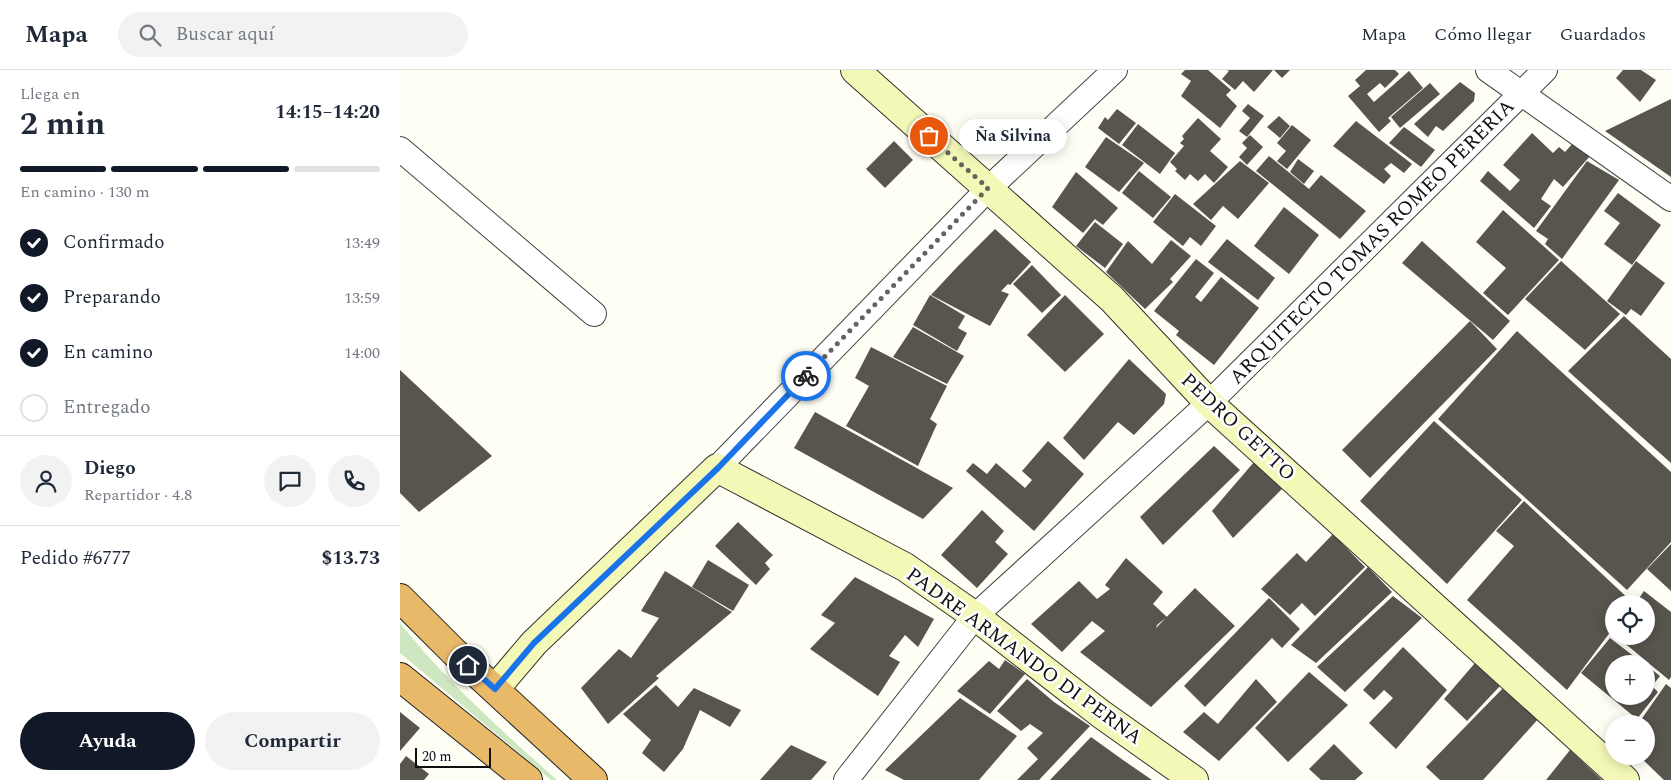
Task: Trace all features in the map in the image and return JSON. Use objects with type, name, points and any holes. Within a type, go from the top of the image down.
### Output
[{"type":"highway","points":[[400,598],[592,780]]},
{"type":"highway","points":[[400,677],[528,780]]},
{"type":"street","name":"PEDRO GETTO","points":[[855,70],[1112,299],[1209,403],[1625,780]]},
{"type":"street","points":[[495,689],[534,643],[718,468],[988,188],[1115,70]]},
{"type":"street","points":[[1488,70],[1671,199]]},
{"type":"street","name":"ARQUITECTO TOMAS ROMEO PERERIA","points":[[846,780],[975,616],[1209,403],[1545,70]]},
{"type":"street","points":[[400,149],[594,314]]},
{"type":"street","name":"PADRE ARMANDO DI PERNA","points":[[718,468],[905,567],[975,616],[1100,714],[1194,780]]},
{"type":"green space","points":[[400,623],[455,685],[557,780],[551,780],[400,653]]},
{"type":"building","points":[[1185,70],[1208,70],[1231,90],[1226,95],[1237,106],[1220,128],[1181,96],[1191,81],[1181,74]]},
{"type":"building","points":[[1227,70],[1273,70],[1254,92],[1243,81],[1235,90],[1222,79],[1229,71]]},
{"type":"building","points":[[1274,70],[1290,70],[1282,78]]},
{"type":"building","points":[[1366,70],[1395,70],[1399,74],[1385,88],[1380,83],[1367,94],[1374,102],[1409,71],[1423,88],[1388,118],[1391,121],[1379,132],[1348,96],[1360,86],[1355,80]]},
{"type":"building","points":[[1623,70],[1641,70],[1656,80],[1640,102],[1616,78]]},
{"type":"building","points":[[1460,82],[1475,93],[1474,101],[1443,131],[1436,126],[1428,137],[1414,124]]},
{"type":"building","points":[[1430,83],[1440,94],[1400,128],[1391,117]]},
{"type":"building","points":[[1671,99],[1671,177],[1605,131]]},
{"type":"building","points":[[1248,104],[1264,116],[1247,137],[1239,131],[1250,118],[1242,111]]},
{"type":"building","points":[[1117,109],[1136,123],[1119,144],[1098,128],[1105,117],[1108,120]]},
{"type":"building","points":[[1279,116],[1290,126],[1280,138],[1267,127]]},
{"type":"building","points":[[1198,118],[1221,139],[1210,151],[1228,167],[1214,183],[1205,174],[1198,181],[1190,174],[1185,180],[1175,171],[1177,169],[1170,162],[1184,146],[1180,143],[1184,139],[1182,136]]},
{"type":"building","points":[[1356,121],[1412,164],[1404,173],[1391,163],[1384,169],[1391,176],[1384,184],[1333,146]]},
{"type":"building","points":[[1138,124],[1175,153],[1160,174],[1122,145]]},
{"type":"building","points":[[1292,125],[1311,140],[1287,169],[1277,161],[1286,151],[1277,143]]},
{"type":"building","points":[[1404,127],[1435,150],[1421,167],[1389,143]]},
{"type":"building","points":[[1532,133],[1553,153],[1559,147],[1565,152],[1574,142],[1590,156],[1563,187],[1554,179],[1541,199],[1551,206],[1534,228],[1480,181],[1488,171],[1510,191],[1520,180],[1503,165]]},
{"type":"building","points":[[1250,135],[1263,147],[1247,165],[1239,157],[1247,148],[1242,143]]},
{"type":"building","points":[[1106,137],[1144,163],[1119,192],[1085,167]]},
{"type":"building","points":[[894,141],[913,160],[885,188],[866,169]]},
{"type":"building","points":[[1269,156],[1309,189],[1321,175],[1366,211],[1340,239],[1256,171]]},
{"type":"building","points":[[1298,159],[1314,171],[1304,184],[1290,172]]},
{"type":"building","points":[[1240,161],[1269,183],[1238,219],[1223,206],[1211,220],[1193,204]]},
{"type":"building","points":[[1587,161],[1619,180],[1562,259],[1545,244],[1548,239],[1536,231]]},
{"type":"building","points":[[1139,171],[1171,197],[1153,218],[1122,193]]},
{"type":"building","points":[[1076,172],[1118,208],[1103,225],[1095,219],[1083,233],[1052,207]]},
{"type":"building","points":[[1618,193],[1661,225],[1632,265],[1604,244],[1620,223],[1604,211]]},
{"type":"building","points":[[1175,194],[1216,226],[1201,246],[1190,237],[1183,246],[1153,222]]},
{"type":"building","points":[[1284,207],[1319,235],[1289,274],[1254,246]]},
{"type":"building","points":[[1503,210],[1559,260],[1508,315],[1483,293],[1506,268],[1476,242]]},
{"type":"building","points":[[1095,222],[1123,244],[1105,268],[1076,246]]},
{"type":"building","points":[[995,229],[1031,262],[1010,285],[1008,284],[1001,291],[1009,294],[990,326],[931,295]]},
{"type":"building","points":[[1227,239],[1275,278],[1258,300],[1208,262]]},
{"type":"building","points":[[1171,240],[1191,256],[1170,279],[1173,282],[1145,309],[1106,272],[1128,241],[1152,264]]},
{"type":"building","points":[[1422,241],[1510,321],[1493,340],[1402,263]]},
{"type":"building","points":[[1196,259],[1214,273],[1195,297],[1201,302],[1221,277],[1259,308],[1214,365],[1176,335],[1179,331],[1154,311]]},
{"type":"building","points":[[1561,261],[1620,314],[1585,350],[1525,299]]},
{"type":"building","points":[[1636,261],[1665,283],[1641,316],[1631,309],[1626,315],[1607,301]]},
{"type":"building","points":[[1032,265],[1061,295],[1042,313],[1013,284]]},
{"type":"building","points":[[930,295],[965,316],[958,328],[967,333],[957,351],[913,325]]},
{"type":"building","points":[[1065,295],[1104,334],[1065,372],[1027,335]]},
{"type":"building","points":[[1624,316],[1671,359],[1671,463],[1568,371]]},
{"type":"building","points":[[1470,321],[1497,349],[1370,478],[1342,450]]},
{"type":"building","points":[[913,327],[964,356],[947,384],[893,357]]},
{"type":"building","points":[[1517,331],[1671,472],[1671,542],[1627,590],[1438,419]]},
{"type":"building","points":[[871,347],[947,386],[930,419],[937,424],[918,466],[846,426],[869,386],[855,378]]},
{"type":"building","points":[[1129,359],[1166,394],[1164,404],[1134,435],[1118,422],[1084,460],[1063,438]]},
{"type":"building","points":[[400,370],[492,456],[419,512],[400,493]]},
{"type":"building","points":[[815,412],[953,488],[923,519],[794,448]]},
{"type":"building","points":[[1434,421],[1522,500],[1447,584],[1360,501]]},
{"type":"building","points":[[1048,441],[1084,474],[1034,531],[966,471],[973,463],[987,474],[996,463],[1025,488],[1032,480],[1022,471]]},
{"type":"building","points":[[1214,446],[1240,470],[1163,545],[1140,517]]},
{"type":"building","points":[[1254,462],[1282,489],[1233,538],[1212,511]]},
{"type":"building","points":[[1524,501],[1625,595],[1605,595],[1605,639],[1567,690],[1467,600],[1514,546],[1496,531]]},
{"type":"building","points":[[982,510],[1004,531],[995,542],[1008,554],[977,588],[941,555]]},
{"type":"building","points":[[738,522],[773,555],[765,563],[770,569],[756,585],[715,546]]},
{"type":"building","points":[[1333,534],[1365,567],[1315,616],[1302,603],[1290,615],[1261,589],[1297,553],[1306,562]]},
{"type":"building","points":[[1671,544],[1671,591],[1647,569]]},
{"type":"building","points":[[1126,558],[1163,592],[1153,604],[1167,617],[1195,588],[1235,626],[1151,707],[1080,652],[1105,631],[1092,621],[1062,652],[1031,624],[1079,581],[1097,599],[1110,589],[1105,585]]},
{"type":"building","points":[[708,560],[749,585],[733,611],[692,587]]},
{"type":"building","points":[[1368,567],[1392,592],[1316,663],[1291,645]]},
{"type":"building","points":[[665,571],[732,612],[656,676],[659,678],[608,724],[581,688],[619,649],[631,658],[659,618],[641,611]]},
{"type":"building","points":[[855,577],[934,619],[918,647],[905,635],[889,656],[900,662],[878,696],[810,649],[835,623],[821,615]]},
{"type":"building","points":[[1644,591],[1649,595],[1641,595]]},
{"type":"building","points":[[1393,596],[1422,618],[1345,692],[1317,667]]},
{"type":"building","points":[[1269,598],[1300,629],[1282,648],[1272,638],[1205,707],[1184,686]]},
{"type":"building","points":[[1655,600],[1671,612],[1671,677],[1669,680],[1655,668],[1655,655],[1639,655],[1627,645],[1655,645]]},
{"type":"building","points":[[1605,644],[1619,645],[1632,655],[1605,655],[1605,693],[1581,673]]},
{"type":"building","points":[[1403,647],[1447,690],[1396,749],[1369,723],[1393,698],[1384,690],[1374,700],[1363,690]]},
{"type":"building","points":[[1005,660],[1025,674],[990,714],[957,691],[989,661],[999,669]]},
{"type":"building","points":[[1475,663],[1500,686],[1467,721],[1444,699]]},
{"type":"building","points":[[1309,672],[1348,705],[1288,762],[1255,728]]},
{"type":"building","points":[[1655,672],[1660,676],[1655,682]]},
{"type":"building","points":[[1027,679],[1054,702],[1090,726],[1039,780],[1017,780],[1038,759],[1027,748],[1043,733],[1030,724],[1021,731],[997,711]]},
{"type":"building","points":[[1256,679],[1277,702],[1219,761],[1183,732],[1204,712],[1218,724]]},
{"type":"building","points":[[1507,684],[1540,717],[1483,780],[1440,780],[1426,767]]},
{"type":"building","points":[[1666,684],[1671,688],[1671,780],[1664,780],[1648,765],[1655,765],[1655,715],[1644,715],[1651,705],[1655,705],[1655,700]]},
{"type":"building","points":[[656,685],[678,707],[694,688],[741,710],[730,727],[700,710],[683,749],[664,772],[642,753],[651,740],[623,714]]},
{"type":"building","points":[[960,698],[1017,736],[979,780],[904,780],[885,770]]},
{"type":"building","points":[[1620,705],[1648,705],[1640,715],[1632,715]]},
{"type":"building","points":[[400,712],[420,728],[400,751]]},
{"type":"building","points":[[1091,737],[1123,760],[1152,780],[1050,780]]},
{"type":"building","points":[[1334,744],[1363,773],[1355,780],[1321,780],[1309,769]]},
{"type":"building","points":[[791,745],[827,762],[811,780],[760,780]]},
{"type":"building","points":[[1570,750],[1602,780],[1546,780]]},
{"type":"building","points":[[406,756],[429,774],[424,780],[400,780],[400,764]]},
{"type":"way so far","points":[[806,376],[988,188],[929,136]]},
{"type":"place","name":"Ña Silvina","points":[[929,136]]},
{"type":"route","points":[[468,665],[495,689],[534,643],[718,468],[806,376]]}]
